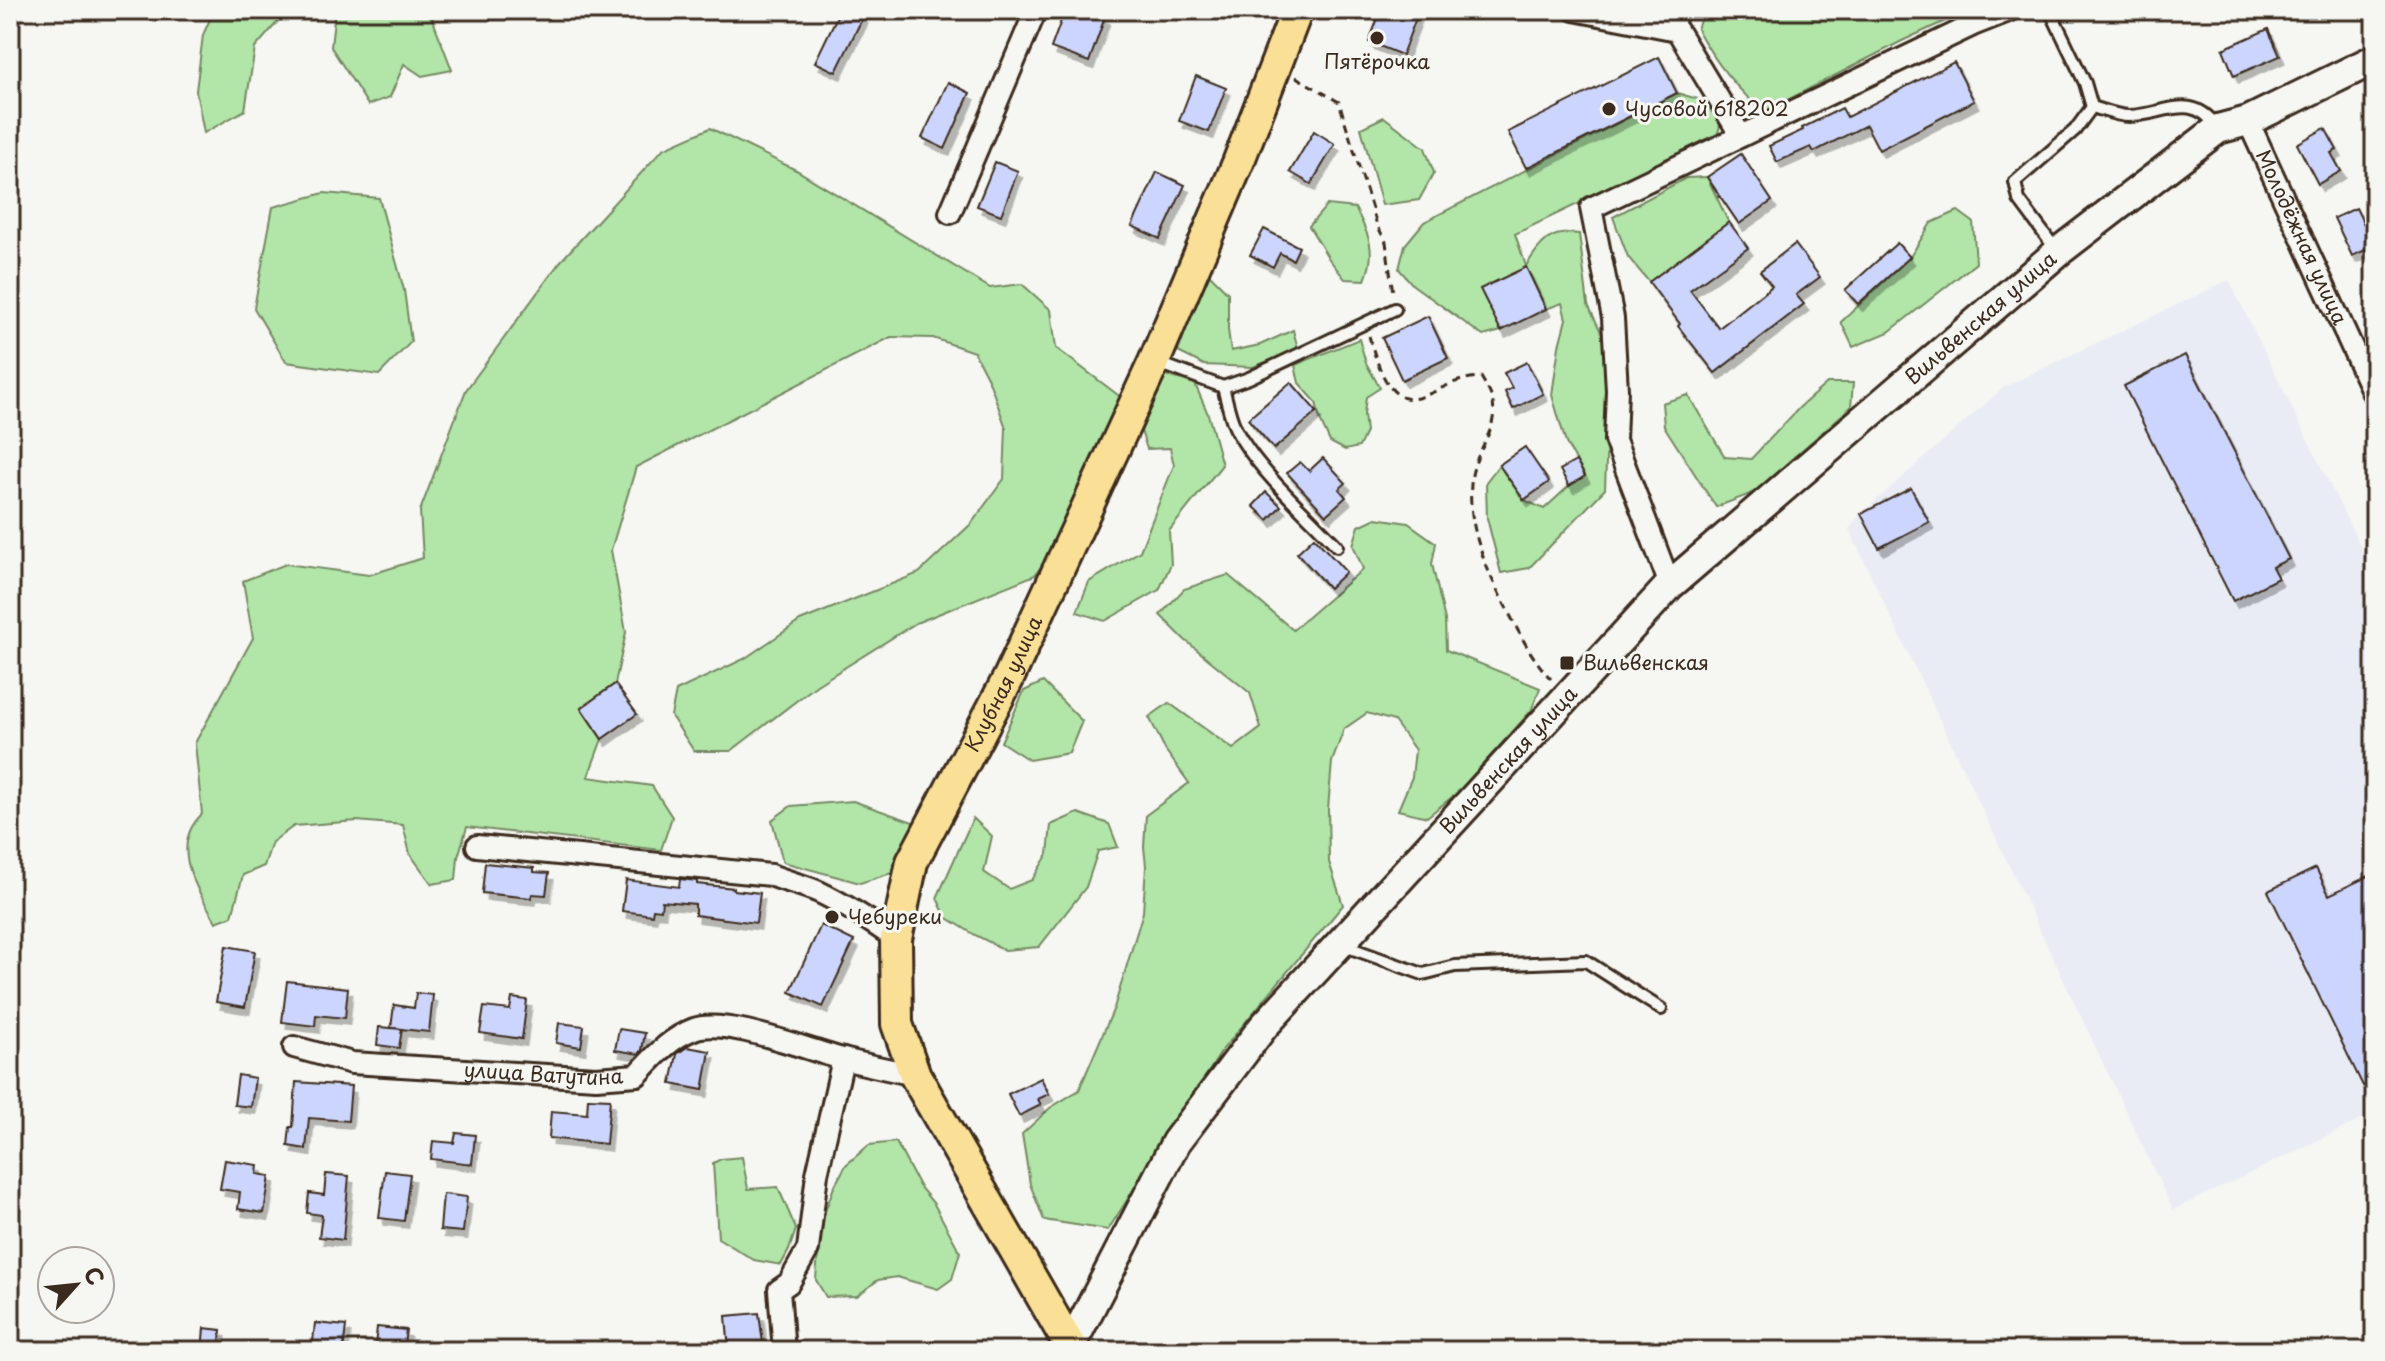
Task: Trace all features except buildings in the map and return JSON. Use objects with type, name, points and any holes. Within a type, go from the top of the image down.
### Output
[{"type":"main road","name":"Клубная улица","points":[[1070,1349],[915,1075],[897,1024],[896,939],[912,862],[1008,679],[1154,362],[1238,163],[1297,10]]},
{"type":"street","points":[[950,213],[1036,10]]},
{"type":"street","points":[[1574,10],[1680,20],[1741,136]]},
{"type":"street","points":[[1670,585],[1615,440],[1617,390],[1613,318],[1591,208],[1973,25],[2011,10]]},
{"type":"street","name":"Вильвенская улица","points":[[1070,1349],[1176,1142],[1263,1027],[1670,585],[2058,252],[2218,129],[2248,121],[2375,59]]},
{"type":"street","name":"Молодёжная улица","points":[[2248,121],[2375,397]]},
{"type":"street","points":[[477,846],[771,875],[818,892],[896,939]]},
{"type":"street","name":"улица Ватутина","points":[[294,1047],[352,1063],[596,1078],[637,1075],[676,1038],[711,1025],[915,1075]]},
{"type":"street","points":[[784,1351],[779,1290],[789,1283],[808,1249],[817,1174],[843,1059]]},
{"type":"lane","points":[[2050,10],[2085,83],[2092,107]]},
{"type":"lane","points":[[2092,107],[2128,116],[2186,106],[2208,114],[2218,129]]},
{"type":"lane","points":[[2058,252],[2019,200],[2015,182],[2075,130],[2092,107]]},
{"type":"lane","points":[[1154,362],[1223,387],[1249,378],[1395,309]]},
{"type":"lane","points":[[1223,387],[1233,425],[1242,440],[1337,546]]},
{"type":"lane","points":[[1340,944],[1423,974],[1455,966],[1586,961],[1661,1009]]},
{"type":"path","points":[[1276,65],[1339,102],[1377,225],[1386,242],[1395,309]]},
{"type":"path","points":[[1365,322],[1379,370],[1391,388],[1405,398],[1417,399],[1460,379],[1481,377],[1493,400],[1494,427],[1481,448],[1472,475],[1471,512],[1481,556],[1540,668],[1568,696]]},
{"type":"shaded area","points":[[2229,280],[2375,576],[2375,1113],[2173,1210],[1849,529],[1861,514],[2004,387]]},
{"type":"green space","points":[[214,10],[288,10],[255,48],[245,110],[204,133],[196,91],[203,35]]},
{"type":"green space","points":[[335,10],[429,10],[452,70],[422,76],[404,64],[390,97],[368,105],[331,47]]},
{"type":"green space","points":[[1704,10],[1969,10],[1764,112],[1735,84],[1704,41],[1697,29]]},
{"type":"green space","points":[[1677,93],[1708,102],[1720,125],[1717,137],[1515,234],[1526,266],[1536,251],[1553,236],[1579,234],[1588,305],[1604,338],[1608,409],[1605,489],[1529,568],[1501,573],[1487,518],[1486,482],[1499,465],[1524,500],[1544,509],[1585,476],[1566,443],[1552,395],[1566,319],[1562,303],[1546,309],[1526,267],[1481,289],[1501,331],[1483,336],[1413,285],[1399,269],[1405,245],[1424,222]]},
{"type":"green space","points":[[1384,117],[1425,148],[1434,173],[1419,200],[1382,205],[1361,128]]},
{"type":"green space","points":[[710,128],[798,171],[990,288],[1022,284],[1051,310],[1056,348],[1122,398],[1055,546],[1035,575],[916,623],[817,685],[731,751],[694,751],[671,716],[676,691],[744,659],[800,621],[919,573],[971,524],[1004,479],[1006,428],[989,381],[974,352],[933,338],[891,337],[636,467],[611,550],[626,632],[615,684],[581,708],[602,739],[588,777],[652,786],[672,817],[661,850],[467,827],[458,857],[456,880],[432,884],[410,854],[403,825],[357,821],[294,826],[272,842],[264,866],[243,875],[232,916],[216,922],[189,868],[187,840],[202,814],[195,743],[253,638],[243,581],[286,564],[369,575],[423,558],[420,511],[466,390],[560,262],[663,149]]},
{"type":"green space","points":[[1707,177],[1729,223],[1649,282],[1628,257],[1613,217],[1686,178]]},
{"type":"green space","points":[[324,193],[379,198],[404,290],[411,342],[379,375],[286,362],[254,308],[273,207]]},
{"type":"green space","points":[[1327,205],[1355,208],[1360,217],[1371,252],[1365,280],[1345,279],[1309,226]]},
{"type":"green space","points":[[1958,211],[1973,222],[1976,263],[1889,332],[1853,347],[1841,322],[1910,257],[1931,223]]},
{"type":"green space","points":[[1207,272],[1228,293],[1231,351],[1260,345],[1293,330],[1298,349],[1253,367],[1204,365],[1178,352]]},
{"type":"green space","points":[[1359,339],[1366,363],[1380,388],[1366,397],[1366,432],[1359,447],[1345,450],[1330,442],[1316,402],[1299,383],[1295,365]]},
{"type":"green space","points":[[1165,375],[1195,384],[1208,414],[1222,465],[1169,531],[1171,564],[1159,590],[1105,621],[1077,612],[1089,582],[1140,551],[1174,465],[1170,448],[1147,449],[1141,431]]},
{"type":"green space","points":[[1827,383],[1853,383],[1851,407],[1753,493],[1716,507],[1664,426],[1662,403],[1688,395],[1725,457],[1751,459]]},
{"type":"green space","points":[[1376,518],[1408,523],[1436,543],[1432,564],[1445,620],[1446,650],[1540,688],[1531,711],[1457,793],[1427,817],[1398,810],[1412,777],[1415,750],[1394,721],[1367,713],[1344,729],[1332,762],[1328,809],[1329,862],[1343,905],[1223,1049],[1108,1230],[1044,1220],[1030,1184],[1022,1134],[1050,1108],[1079,1090],[1114,1008],[1143,912],[1146,815],[1189,783],[1166,751],[1149,717],[1169,703],[1233,749],[1261,728],[1250,693],[1185,640],[1160,615],[1184,589],[1228,575],[1293,630],[1363,569],[1353,545],[1359,526]]},
{"type":"green space","points":[[1043,682],[1082,721],[1069,753],[1029,760],[1001,742],[1024,691]]},
{"type":"green space","points":[[853,801],[916,823],[895,872],[860,883],[783,862],[772,820],[791,806]]},
{"type":"green space","points":[[1078,813],[1109,824],[1118,847],[1098,851],[1086,887],[1039,947],[1005,950],[946,917],[937,898],[973,818],[992,836],[984,872],[1009,889],[1032,880],[1048,854],[1051,825]]},
{"type":"green space","points":[[896,1142],[960,1252],[952,1279],[938,1289],[897,1277],[878,1280],[857,1296],[826,1297],[816,1280],[820,1225],[834,1187],[846,1165],[869,1145]]},
{"type":"green space","points":[[742,1157],[748,1189],[778,1187],[796,1229],[781,1265],[754,1260],[718,1238],[713,1163]]},
{"type":"place","name":"Пятёрочка","points":[[1377,38]]},
{"type":"place","name":"Чусовой 618202","points":[[1609,109]]},
{"type":"place","name":"Вильвенская","points":[[1567,663]]},
{"type":"place","name":"Чебуреки","points":[[832,917]]}]
